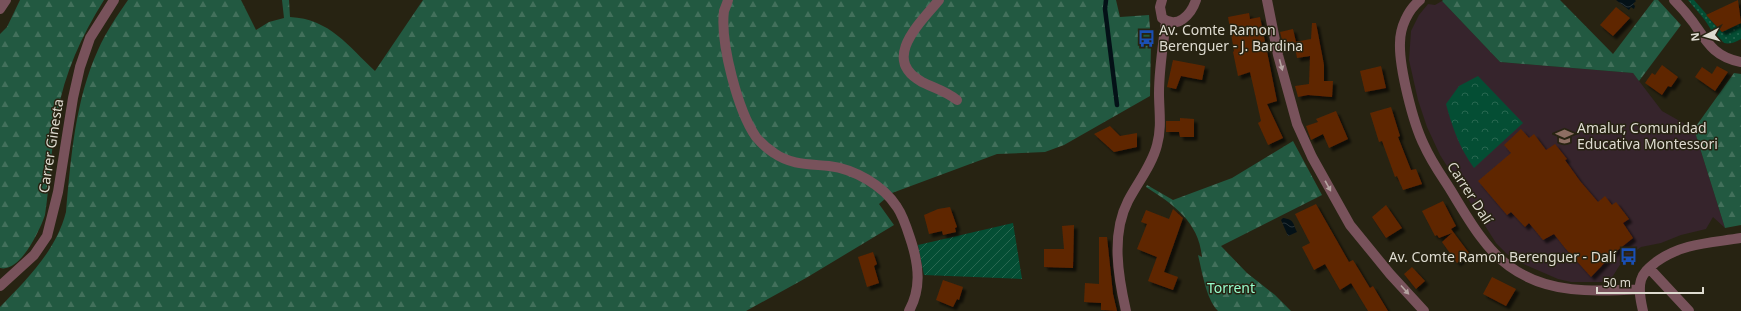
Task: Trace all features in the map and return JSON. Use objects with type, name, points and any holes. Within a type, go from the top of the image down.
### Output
[{"type":"street","points":[[0,9],[6,0]]},
{"type":"street","name":"Carrer Ginesta","points":[[1,283],[34,255],[47,236],[58,192],[73,98],[80,66],[90,38],[114,0]]},
{"type":"street","points":[[728,0],[724,11],[728,57],[748,122],[757,138],[773,153],[794,163],[830,166],[854,173],[885,193],[898,207],[914,251],[918,273],[916,294],[909,311]]},
{"type":"street","points":[[940,0],[908,38],[904,50],[904,60],[906,67],[921,82],[948,93],[957,100]]},
{"type":"street","points":[[1162,0],[1160,8],[1162,18],[1166,21],[1177,23],[1187,15],[1196,0]]},
{"type":"street","points":[[1267,0],[1278,55],[1297,124],[1312,157],[1350,226],[1390,274],[1424,311]]},
{"type":"street","name":"Carrer Dalí","points":[[1420,0],[1413,6],[1404,22],[1400,42],[1402,71],[1415,123],[1424,145],[1467,217],[1483,238],[1508,265],[1528,277],[1556,287],[1570,290],[1611,291],[1640,289]]},
{"type":"street","points":[[1674,0],[1687,14],[1710,47],[1723,57],[1741,62]]},
{"type":"street","points":[[1126,311],[1119,271],[1119,232],[1122,215],[1127,202],[1153,156],[1157,145],[1160,117],[1158,93],[1166,21]]},
{"type":"street","points":[[1643,311],[1640,281],[1649,268],[1673,252],[1693,245],[1741,238]]},
{"type":"street","points":[[1649,268],[1689,311]]},
{"type":"shaded area","name":"Amalur, Comunidad Educativa Montessori","points":[[1442,1],[1500,62],[1633,73],[1662,111],[1694,129],[1725,228],[1713,217],[1706,229],[1681,235],[1661,243],[1641,247],[1623,260],[1611,279],[1603,282],[1571,282],[1558,279],[1519,262],[1507,254],[1496,243],[1440,155],[1427,127],[1418,100],[1409,60],[1411,31],[1419,15],[1428,4],[1435,5]]},
{"type":"green space","points":[[20,0],[104,0],[81,41],[64,84],[55,127],[45,215],[34,240],[22,257],[15,264],[7,268],[0,268],[0,34],[7,27]]},
{"type":"green space","points":[[128,0],[241,0],[256,30],[269,22],[284,18],[282,0],[289,0],[290,17],[304,19],[327,28],[347,43],[375,71],[423,0],[1116,0],[1120,17],[1149,15],[1151,42],[1150,96],[1064,145],[1045,152],[997,154],[892,193],[879,204],[894,225],[806,278],[746,311],[0,311],[0,307],[30,275],[48,252],[61,226],[66,212],[72,150],[84,89],[90,69],[101,43]]},
{"type":"green space","points":[[1560,0],[1613,54],[1654,0],[1658,0],[1681,25],[1639,81],[1633,73],[1500,62],[1442,1]]},
{"type":"green space","points":[[1688,0],[1694,0],[1722,32],[1741,23],[1741,39],[1727,43],[1718,40],[1704,19]]},
{"type":"green space","points":[[1734,73],[1741,74],[1741,225],[1725,228],[1694,129]]},
{"type":"green space","points":[[1478,76],[1523,123],[1474,168],[1457,138],[1446,104],[1459,86]]},
{"type":"green space","name":"Torrent","points":[[1293,141],[1322,195],[1221,246],[1247,273],[1275,295],[1291,311],[1218,311],[1207,292],[1198,255],[1202,257],[1196,234],[1183,215],[1175,207],[1146,187],[1147,185],[1173,200],[1232,178]]},
{"type":"green space","points":[[1013,223],[1022,279],[924,275],[918,245]]},
{"type":"water","points":[[1616,0],[1635,0],[1636,1],[1633,4],[1635,6],[1634,9],[1631,7],[1629,10]]},
{"type":"water","points":[[1283,218],[1289,219],[1292,222],[1297,232],[1288,236],[1281,220]]},
{"type":"building","points":[[1738,0],[1741,23],[1722,32],[1706,15]]},
{"type":"building","points":[[1616,7],[1630,18],[1613,36],[1600,25]]},
{"type":"building","points":[[1249,13],[1250,19],[1260,17],[1277,101],[1267,104],[1283,138],[1268,145],[1258,123],[1261,121],[1250,72],[1238,76],[1233,52],[1228,17]]},
{"type":"building","points":[[1312,23],[1316,23],[1324,65],[1324,81],[1333,81],[1332,97],[1308,95],[1298,97],[1295,86],[1309,84],[1310,56],[1297,58],[1294,42],[1311,39]]},
{"type":"building","points":[[1293,29],[1296,42],[1283,44],[1280,32]]},
{"type":"building","points":[[1173,60],[1205,66],[1202,80],[1181,76],[1176,89],[1167,87]]},
{"type":"building","points":[[1662,65],[1678,77],[1671,87],[1668,86],[1662,95],[1645,83],[1652,73],[1655,75]]},
{"type":"building","points":[[1381,66],[1386,88],[1365,92],[1360,71]]},
{"type":"building","points":[[1717,66],[1728,72],[1715,91],[1695,77],[1702,67],[1712,74]]},
{"type":"building","points":[[1391,107],[1400,136],[1398,137],[1411,170],[1416,169],[1422,184],[1403,190],[1397,176],[1395,177],[1382,141],[1379,142],[1370,113]]},
{"type":"building","points":[[1336,111],[1348,139],[1329,148],[1323,134],[1311,140],[1306,126],[1318,122],[1316,119]]},
{"type":"building","points":[[1180,118],[1194,119],[1194,137],[1180,137],[1179,132],[1166,132],[1166,121],[1180,121]]},
{"type":"building","points":[[1110,126],[1120,136],[1137,133],[1137,147],[1114,152],[1094,134]]},
{"type":"building","points":[[1521,129],[1529,138],[1534,134],[1546,150],[1555,144],[1567,159],[1565,160],[1580,181],[1598,202],[1605,196],[1612,205],[1616,202],[1629,219],[1623,223],[1633,238],[1613,254],[1591,277],[1554,234],[1543,240],[1529,223],[1525,227],[1511,212],[1507,215],[1478,181],[1511,153],[1504,145]]},
{"type":"building","points":[[1443,201],[1456,226],[1451,229],[1469,253],[1457,263],[1442,242],[1452,233],[1439,238],[1437,235],[1435,236],[1422,211]]},
{"type":"building","points":[[1316,204],[1349,262],[1353,260],[1370,288],[1373,286],[1388,311],[1368,311],[1351,283],[1340,290],[1325,264],[1314,270],[1302,247],[1310,243],[1295,214]]},
{"type":"building","points":[[1386,205],[1402,228],[1386,238],[1372,217]]},
{"type":"building","points":[[950,207],[957,227],[955,228],[956,232],[943,235],[942,231],[929,234],[924,215],[938,209]]},
{"type":"building","points":[[1173,209],[1183,218],[1164,272],[1178,277],[1173,290],[1148,281],[1157,257],[1137,249],[1147,224],[1141,222],[1146,210],[1169,219]]},
{"type":"building","points":[[1074,225],[1073,268],[1044,267],[1044,249],[1064,249],[1062,226]]},
{"type":"building","points":[[1099,237],[1107,237],[1113,294],[1117,311],[1101,310],[1101,303],[1084,302],[1085,283],[1099,284]]},
{"type":"building","points":[[873,252],[877,264],[874,266],[879,283],[867,287],[858,257]]},
{"type":"building","points":[[1412,267],[1425,281],[1416,289],[1404,274]]},
{"type":"building","points":[[1492,277],[1516,289],[1506,306],[1483,294]]},
{"type":"building","points":[[943,280],[963,287],[959,300],[957,299],[953,307],[936,300]]},
{"type":"waterway","points":[[1106,0],[1105,9],[1117,105]]},
{"type":"place","name":"Av. Comte Ramon Berenguer - J. Bardina","points":[[1146,38]]},
{"type":"place","name":"Amalur, Comunidad Educativa Montessori","points":[[1564,136]]},
{"type":"place","name":"Av. Comte Ramon Berenguer - Dalí","points":[[1629,257]]}]
